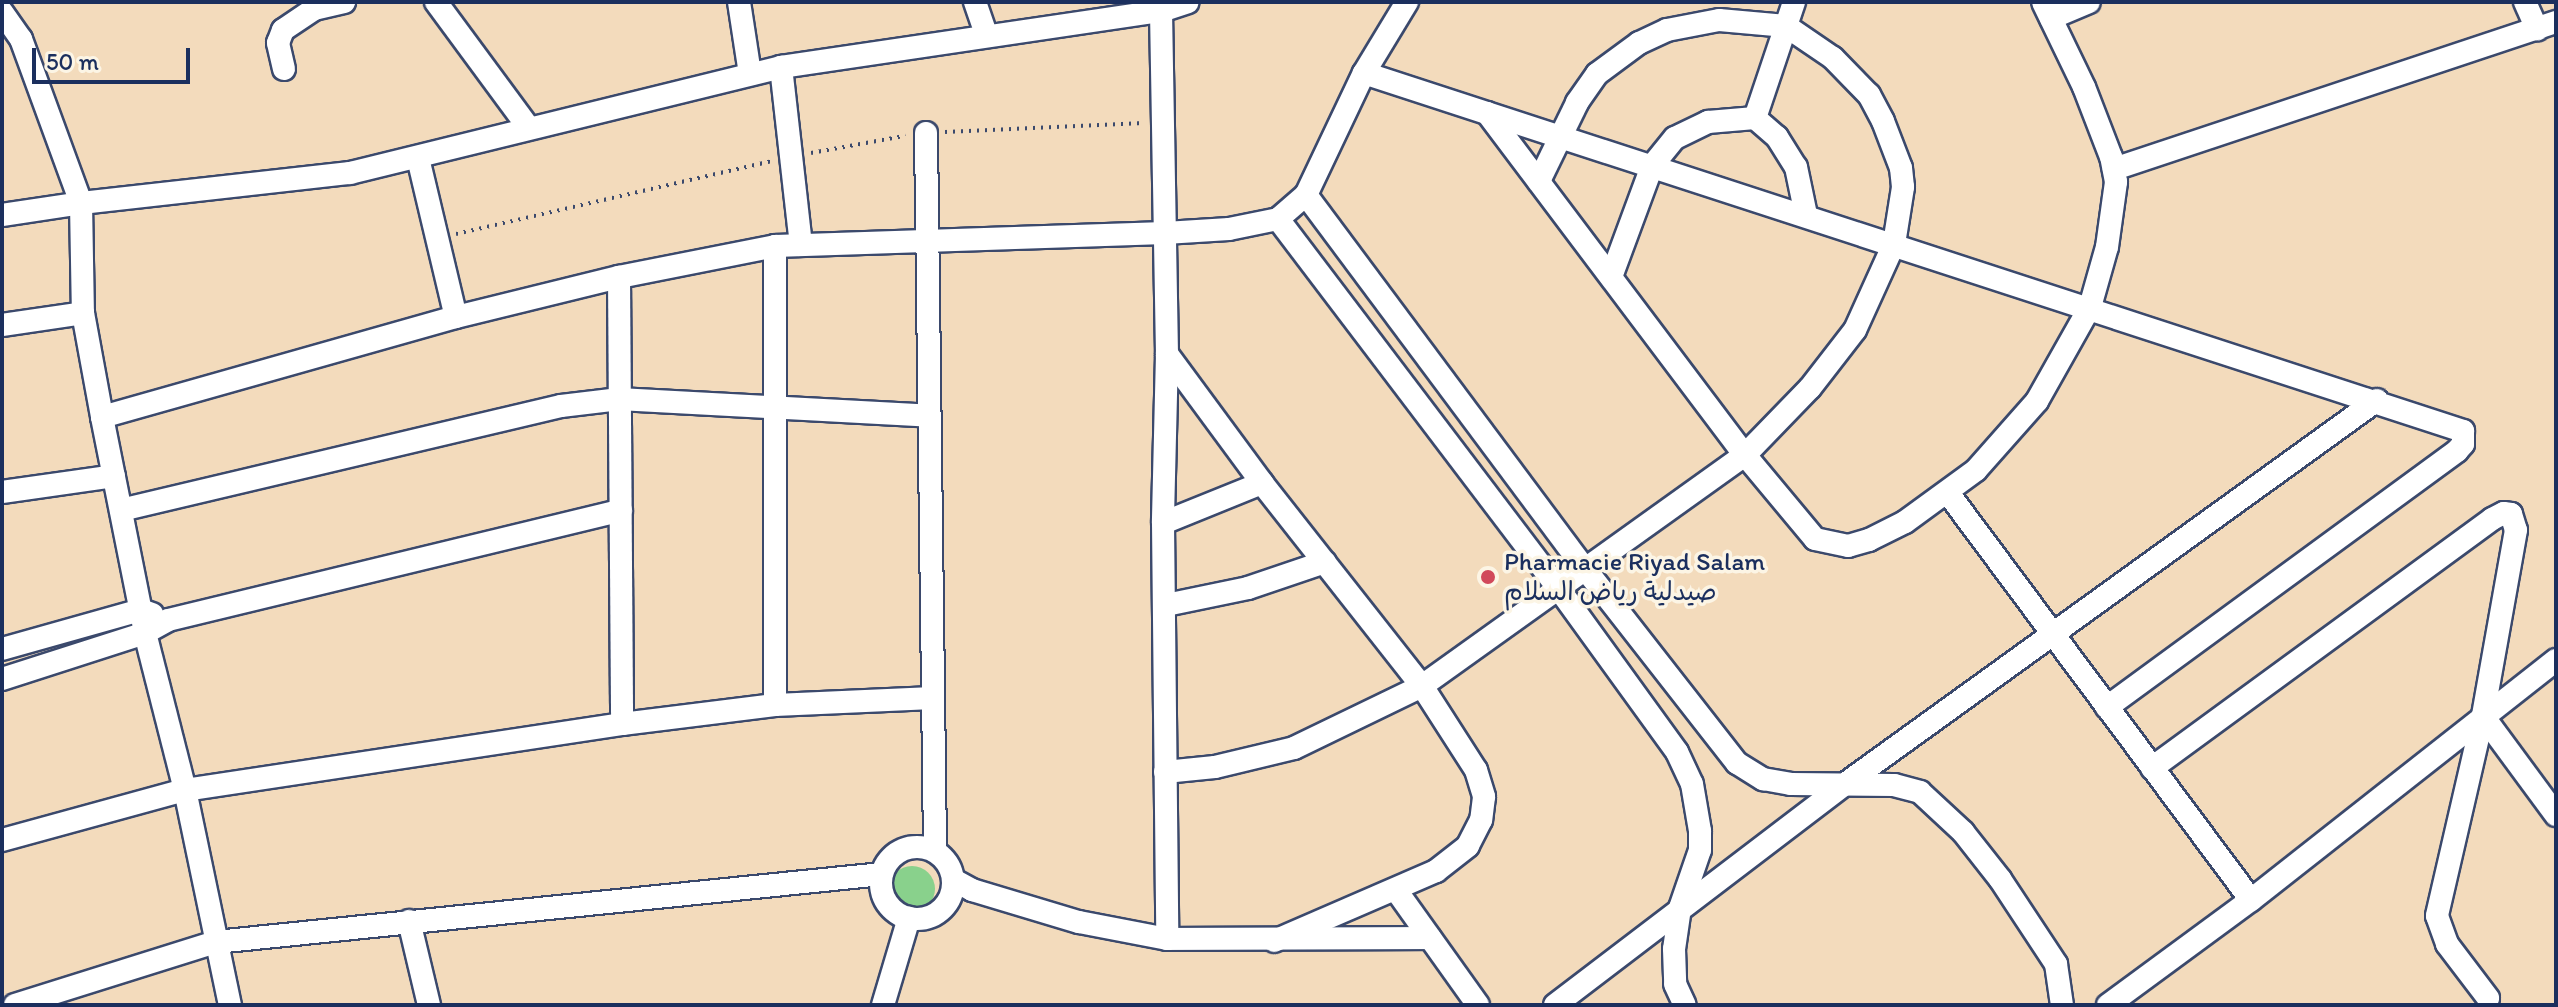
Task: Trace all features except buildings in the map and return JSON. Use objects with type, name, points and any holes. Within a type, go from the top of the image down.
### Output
[{"type":"street","points":[[284,69],[278,43],[283,30],[314,9],[344,2]]},
{"type":"street","points":[[436,2],[528,127]]},
{"type":"street","points":[[739,2],[750,74]]},
{"type":"street","points":[[975,2],[986,34]]},
{"type":"street","points":[[2,215],[81,203],[350,173],[781,67],[986,34],[1161,11],[1188,2]]},
{"type":"street","points":[[102,417],[456,317],[619,277],[775,246],[1165,233],[1229,229],[1278,219],[1306,195],[1364,73],[1407,2]]},
{"type":"street","points":[[1755,118],[1794,2]]},
{"type":"street","points":[[1487,113],[1745,455],[1815,539],[1848,546],[1869,540],[1948,493],[2011,435],[2037,401],[2090,307],[2115,203],[2114,169],[2084,87],[2047,10],[2089,2]]},
{"type":"street","points":[[2114,169],[2547,26],[2525,2]]},
{"type":"street","points":[[1161,11],[1167,354],[1163,523],[1167,939]]},
{"type":"street","points":[[2,12],[11,41],[81,203],[83,313],[102,417],[145,633],[185,790],[230,1005]]},
{"type":"street","points":[[1165,772],[1215,767],[1294,748],[1422,686],[1745,455],[1842,350],[1868,303],[1894,244],[1899,223],[1901,168],[1869,95],[1851,74],[1813,42],[1786,26],[1719,20],[1667,30],[1653,36],[1597,74],[1577,103],[1539,181]]},
{"type":"street","points":[[781,67],[801,245]]},
{"type":"street","points":[[1364,73],[2459,426],[2465,434],[2463,444],[2107,707]]},
{"type":"street","points":[[1611,277],[1652,166],[1675,138],[1690,129],[1727,118],[1755,118],[1788,150],[1802,186],[1806,215]]},
{"type":"street","points":[[926,133],[935,851]]},
{"type":"street","points":[[418,158],[456,317]]},
{"type":"street","points":[[1306,195],[1586,570],[1737,763],[1763,779],[1791,784],[1894,785],[1920,792],[1963,832],[2000,879],[2056,964],[2062,1005]]},
{"type":"street","points":[[1278,219],[1559,589],[1677,752],[1698,806],[1700,850],[1680,908],[1674,949],[1675,984],[1685,1005]]},
{"type":"street","points":[[775,246],[775,705]]},
{"type":"street","points":[[619,277],[622,724]]},
{"type":"street","points":[[2,325],[83,313]]},
{"type":"street","points":[[1167,354],[1262,483],[1422,686],[1476,770],[1484,797],[1481,820],[1468,846],[1436,871],[1274,941]]},
{"type":"street","points":[[121,510],[561,406],[620,399],[774,405],[929,416]]},
{"type":"street","points":[[1555,1005],[1845,784],[2377,400]]},
{"type":"street","points":[[2,492],[114,476]]},
{"type":"street","points":[[1163,523],[1262,483]]},
{"type":"street","points":[[1948,493],[2251,900]]},
{"type":"street","points":[[4,671],[145,633],[168,620],[621,510]]},
{"type":"street","points":[[2152,768],[2492,519],[2507,513],[2512,516],[2516,530],[2483,716],[2437,916],[2447,944],[2488,998]]},
{"type":"street","points":[[1166,605],[1248,588],[1325,562]]},
{"type":"street","points":[[2,649],[141,610],[168,620]]},
{"type":"street","points":[[2108,1005],[2251,900],[2556,660]]},
{"type":"street","points":[[2,840],[185,790],[622,724],[775,705],[933,698]]},
{"type":"street","points":[[2483,716],[2556,815]]},
{"type":"street","points":[[914,846],[935,851],[948,863],[954,880],[953,894],[936,915],[909,918],[898,914],[883,897],[882,874],[893,855],[914,846]]},
{"type":"street","points":[[15,1005],[216,942],[882,874]]},
{"type":"street","points":[[954,880],[972,890],[1079,922],[1167,939],[1274,941],[1430,938]]},
{"type":"street","points":[[1396,890],[1478,1005]]},
{"type":"street","points":[[883,1005],[909,918]]},
{"type":"street","points":[[409,921],[429,1005]]},
{"type":"green space","points":[[912,866],[928,873],[935,889],[928,905],[912,912],[896,905],[889,889],[896,873]]},
{"type":"place","name":"Pharmacie Riyad Salam صيدلية رياض السلام","points":[[1488,577]]}]
